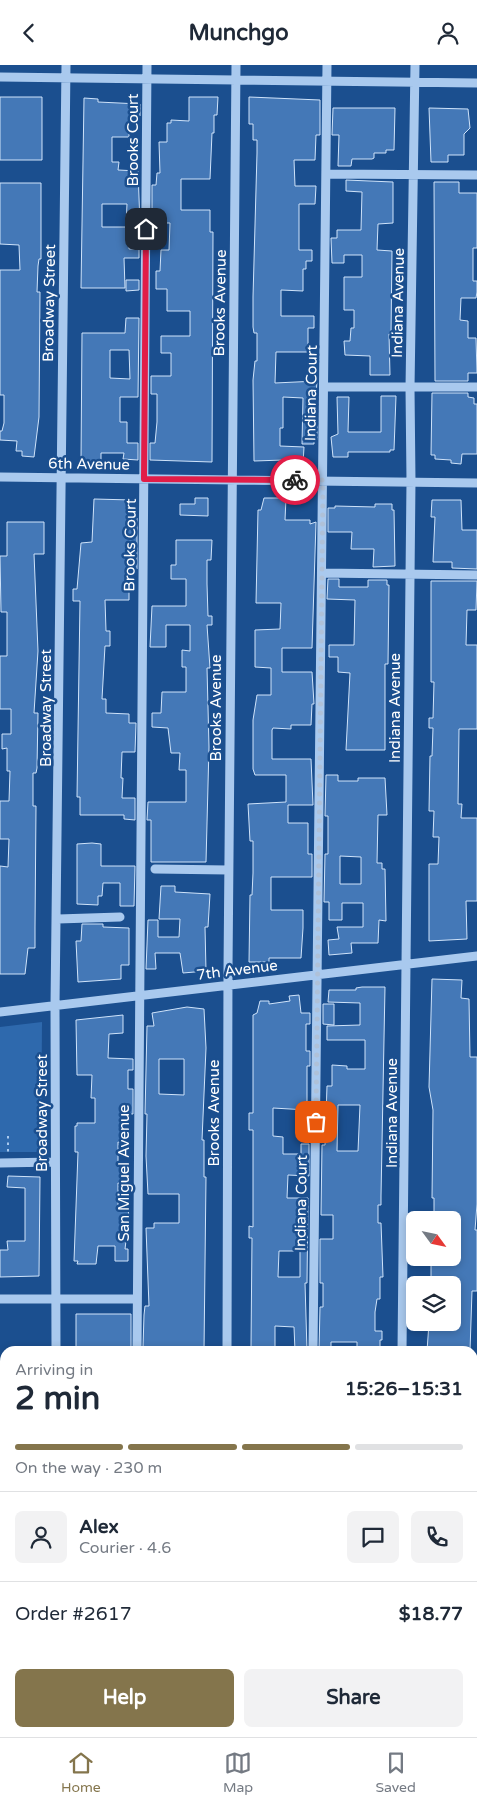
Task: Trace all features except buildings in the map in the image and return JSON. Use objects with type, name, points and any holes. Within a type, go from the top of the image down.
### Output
[{"type":"street","name":"Broadway Street","points":[[56,1346],[55,1005],[58,919],[66,65]]},
{"type":"street","name":"Brooks Court","points":[[138,995],[147,65]]},
{"type":"street","name":"Brooks Avenue","points":[[227,1346],[228,870],[236,65]]},
{"type":"street","name":"Indiana Court","points":[[313,1346],[325,387],[327,65]]},
{"type":"street","name":"Indiana Avenue","points":[[402,1346],[411,481],[410,388],[415,65]]},
{"type":"street","points":[[0,77],[477,83]]},
{"type":"street","points":[[326,174],[477,175]]},
{"type":"street","points":[[325,387],[477,387]]},
{"type":"street","name":"6th Avenue","points":[[0,477],[477,483]]},
{"type":"street","points":[[322,573],[477,575]]},
{"type":"street","points":[[155,869],[228,870]]},
{"type":"street","points":[[58,919],[120,917]]},
{"type":"street","name":"7th Avenue","points":[[0,1012],[477,956]]},
{"type":"street","name":"San Miguel Avenue","points":[[137,1346],[138,995]]},
{"type":"street","points":[[0,1163],[55,1162]]},
{"type":"street","points":[[0,1299],[137,1299]]},
{"type":"path","points":[[8,1136],[8,1154]]},
{"type":"shaded area","points":[[42,1022],[41,1152],[0,1152],[0,1027]]},
{"type":"way so far","points":[[295,480],[323,480],[316,1122]]},
{"type":"route","points":[[146,229],[144,479],[295,480]]}]
